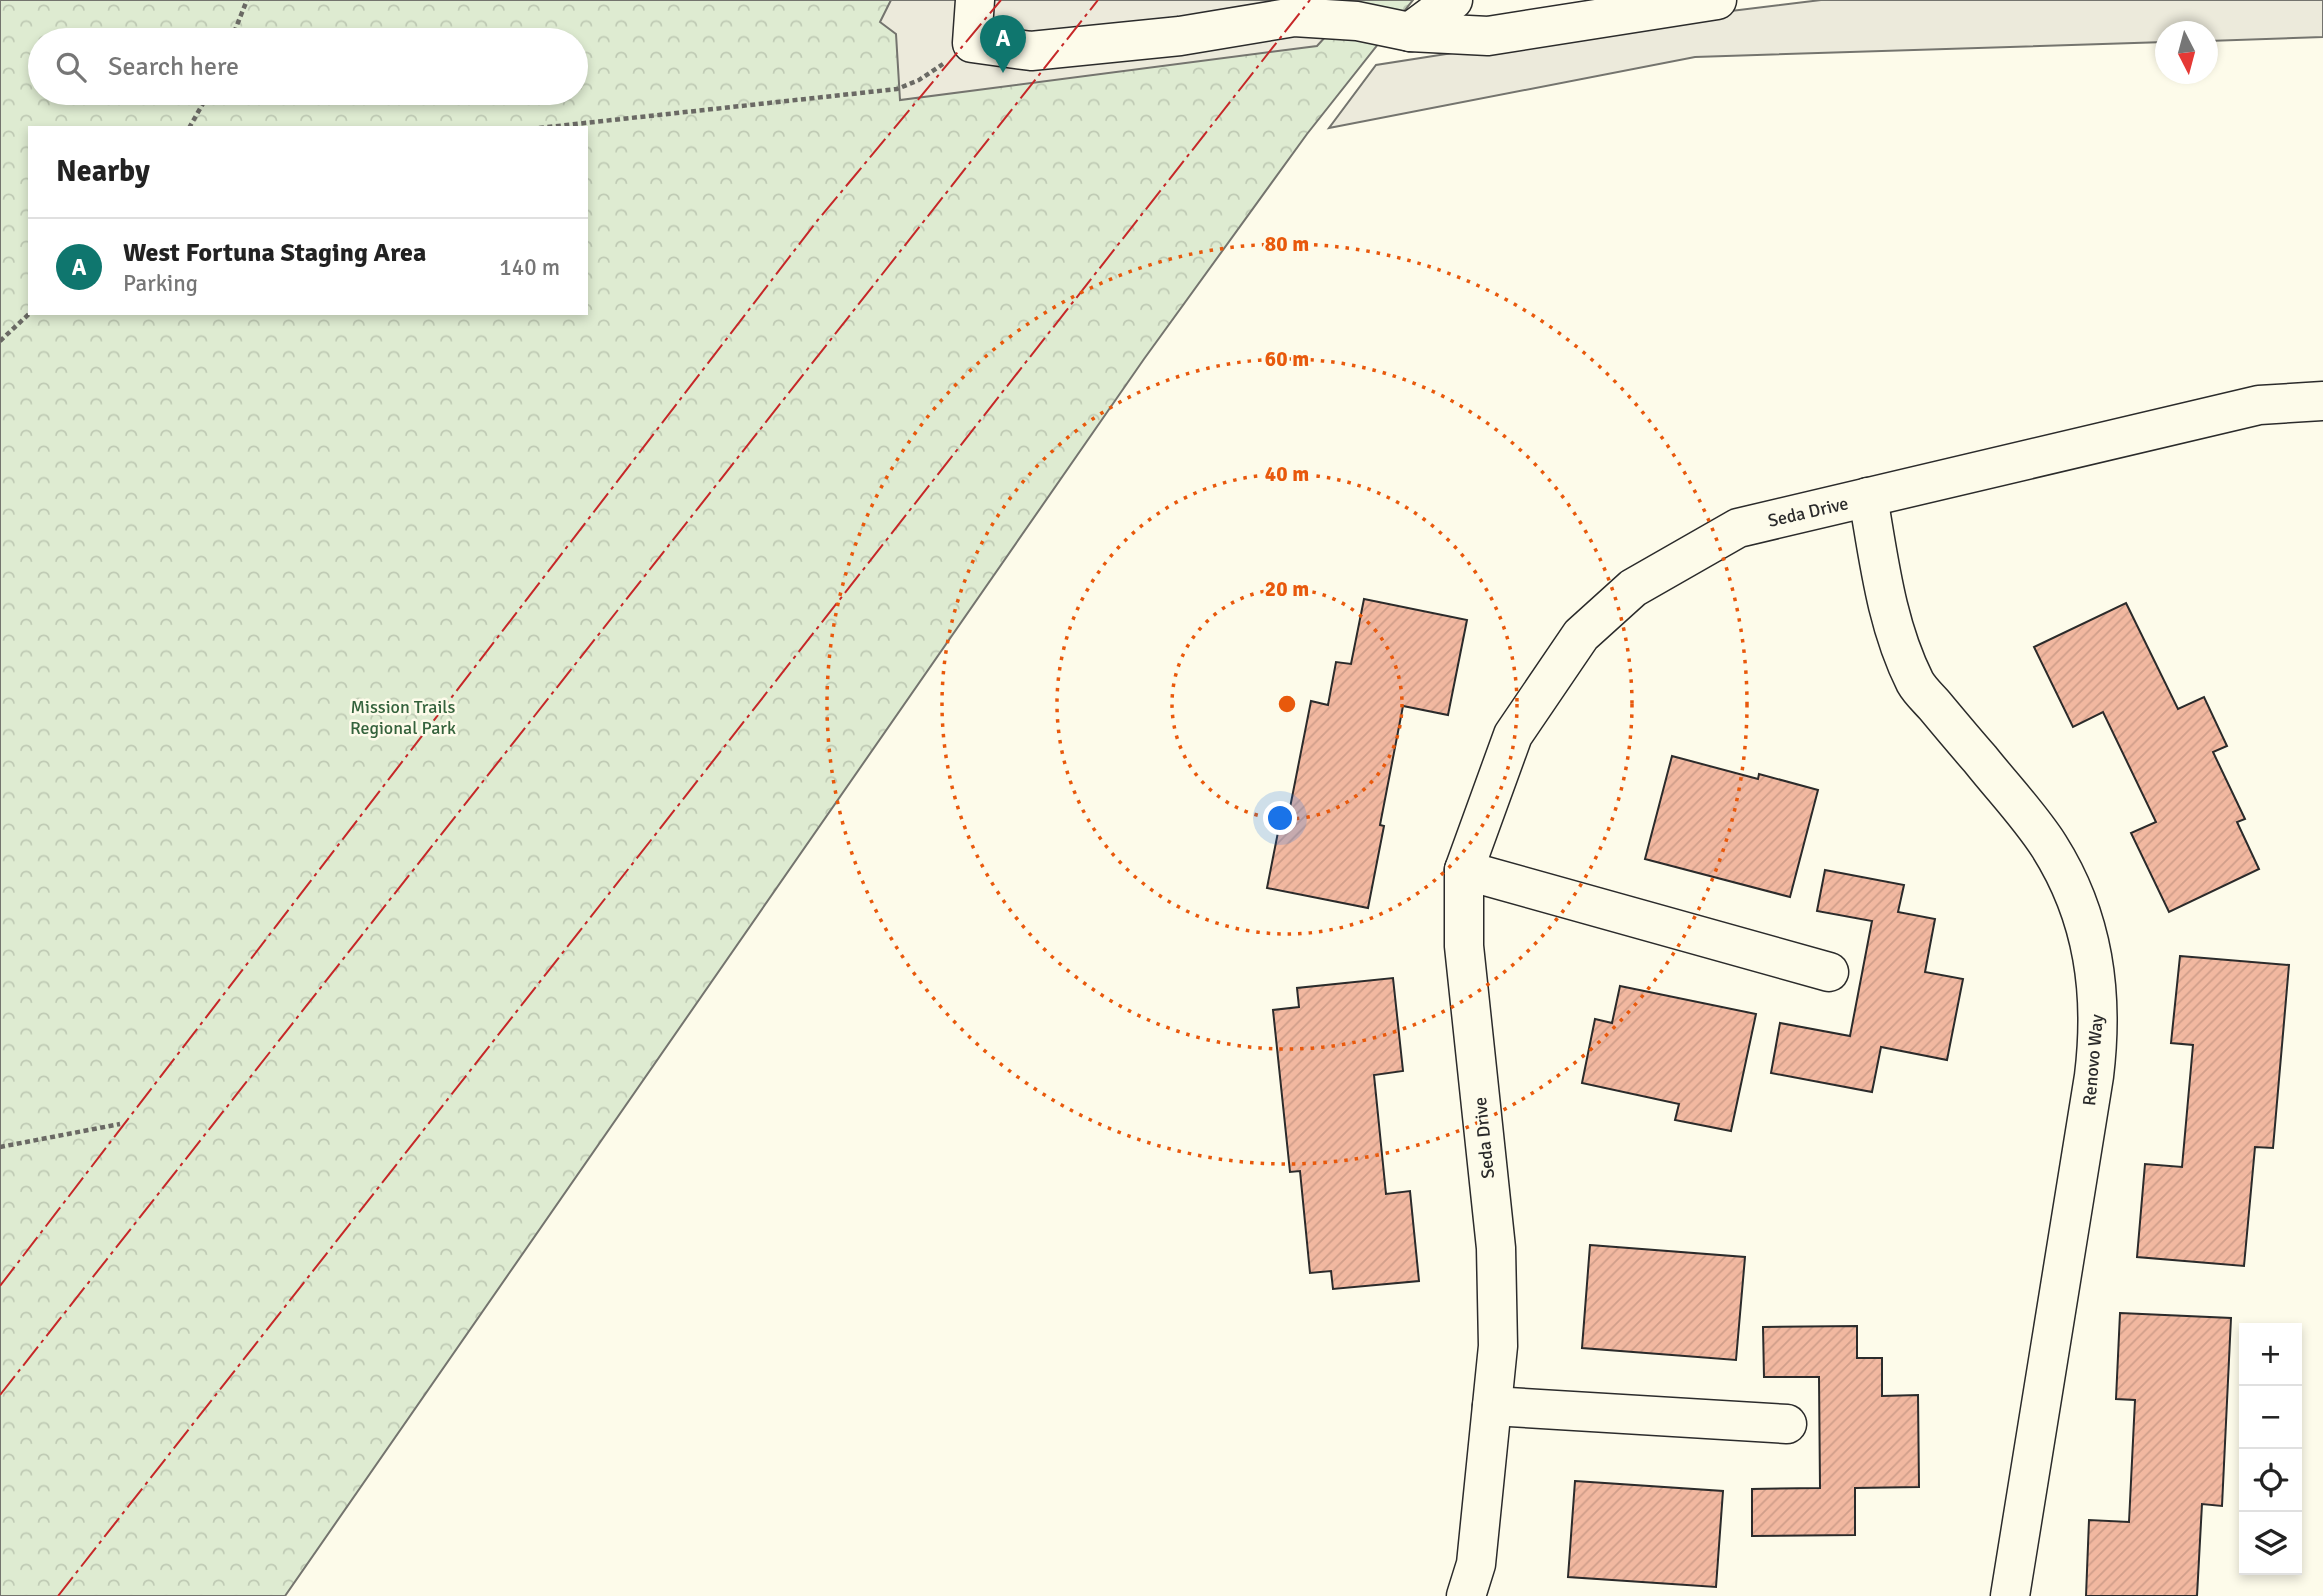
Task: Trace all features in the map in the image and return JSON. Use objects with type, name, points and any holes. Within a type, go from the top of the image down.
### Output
[{"type":"street","points":[[975,0],[972,43],[1031,51],[1180,36],[1296,8],[1410,32],[1488,36],[1717,0]]},
{"type":"street","points":[[1410,32],[1453,0]]},
{"type":"street","name":"Seda Drive","points":[[1466,1596],[1476,1564],[1498,1346],[1496,1248],[1464,946],[1464,870],[1513,735],[1581,635],[1633,588],[1738,528],[2259,405],[2323,401]]},
{"type":"street","name":"Renovo Way","points":[[1868,497],[1888,612],[1916,683],[2050,847],[2081,911],[2092,951],[2098,993],[2099,1034],[2094,1076],[2010,1596]]},
{"type":"street","points":[[1464,870],[1829,972]]},
{"type":"street","points":[[1492,1406],[1787,1424]]},
{"type":"path","points":[[236,28],[247,0]]},
{"type":"path","points":[[557,126],[897,89],[919,80],[972,43]]},
{"type":"path","points":[[189,126],[202,105]]},
{"type":"path","points":[[0,341],[28,315]]},
{"type":"path","points":[[0,1147],[120,1124]]},
{"type":"green space","name":"Mission Trails Regional Park","points":[[0,0],[1413,0],[1307,134],[1144,359],[285,1596],[0,1596]]},
{"type":"shaded area","points":[[891,0],[1359,0],[1317,46],[900,100],[896,34],[880,22]]},
{"type":"shaded area","points":[[1821,0],[2323,0],[2323,37],[2218,41],[2218,21],[2155,21],[2155,42],[1695,57],[1329,128],[1376,65],[1690,16]]},
{"type":"building","points":[[1364,599],[1467,620],[1448,715],[1403,706],[1380,825],[1384,826],[1368,908],[1267,888],[1279,827],[1286,828],[1311,701],[1328,705],[1336,662],[1351,664]]},
{"type":"building","points":[[2126,603],[2178,709],[2204,697],[2227,746],[2213,752],[2245,819],[2237,822],[2259,869],[2169,912],[2131,833],[2156,822],[2103,712],[2073,727],[2034,647]]},
{"type":"building","points":[[1672,756],[1758,779],[1759,774],[1818,790],[1790,897],[1645,859]]},
{"type":"building","points":[[1825,870],[1904,885],[1898,912],[1935,919],[1925,972],[1963,979],[1947,1060],[1881,1047],[1872,1092],[1771,1073],[1780,1023],[1850,1036],[1872,921],[1817,911]]},
{"type":"building","points":[[2180,956],[2289,965],[2273,1148],[2255,1147],[2244,1266],[2137,1257],[2145,1164],[2182,1167],[2193,1045],[2171,1043]]},
{"type":"building","points":[[1393,978],[1403,1071],[1374,1075],[1386,1194],[1410,1191],[1419,1281],[1333,1289],[1331,1271],[1310,1273],[1300,1171],[1290,1172],[1273,1010],[1299,1007],[1297,988]]},
{"type":"building","points":[[1620,986],[1756,1014],[1731,1131],[1675,1120],[1679,1104],[1582,1083],[1595,1019],[1612,1023]]},
{"type":"building","points":[[1590,1245],[1745,1257],[1736,1360],[1582,1348]]},
{"type":"building","points":[[2120,1313],[2231,1318],[2222,1506],[2202,1504],[2197,1596],[2086,1596],[2089,1520],[2129,1522],[2135,1400],[2116,1399]]},
{"type":"building","points":[[1857,1326],[1857,1358],[1882,1358],[1882,1396],[1918,1395],[1919,1487],[1855,1488],[1855,1535],[1752,1536],[1752,1489],[1820,1488],[1819,1377],[1764,1377],[1763,1327]]},
{"type":"building","points":[[1575,1481],[1723,1491],[1716,1587],[1568,1577]]},
{"type":"power","points":[[0,1286],[817,221],[1001,0]]},
{"type":"power","points":[[0,1395],[1098,0]]},
{"type":"power","points":[[58,1596],[1310,0]]},
{"type":"place","name":"West Fortuna Staging Area","points":[[1003,73]]}]
